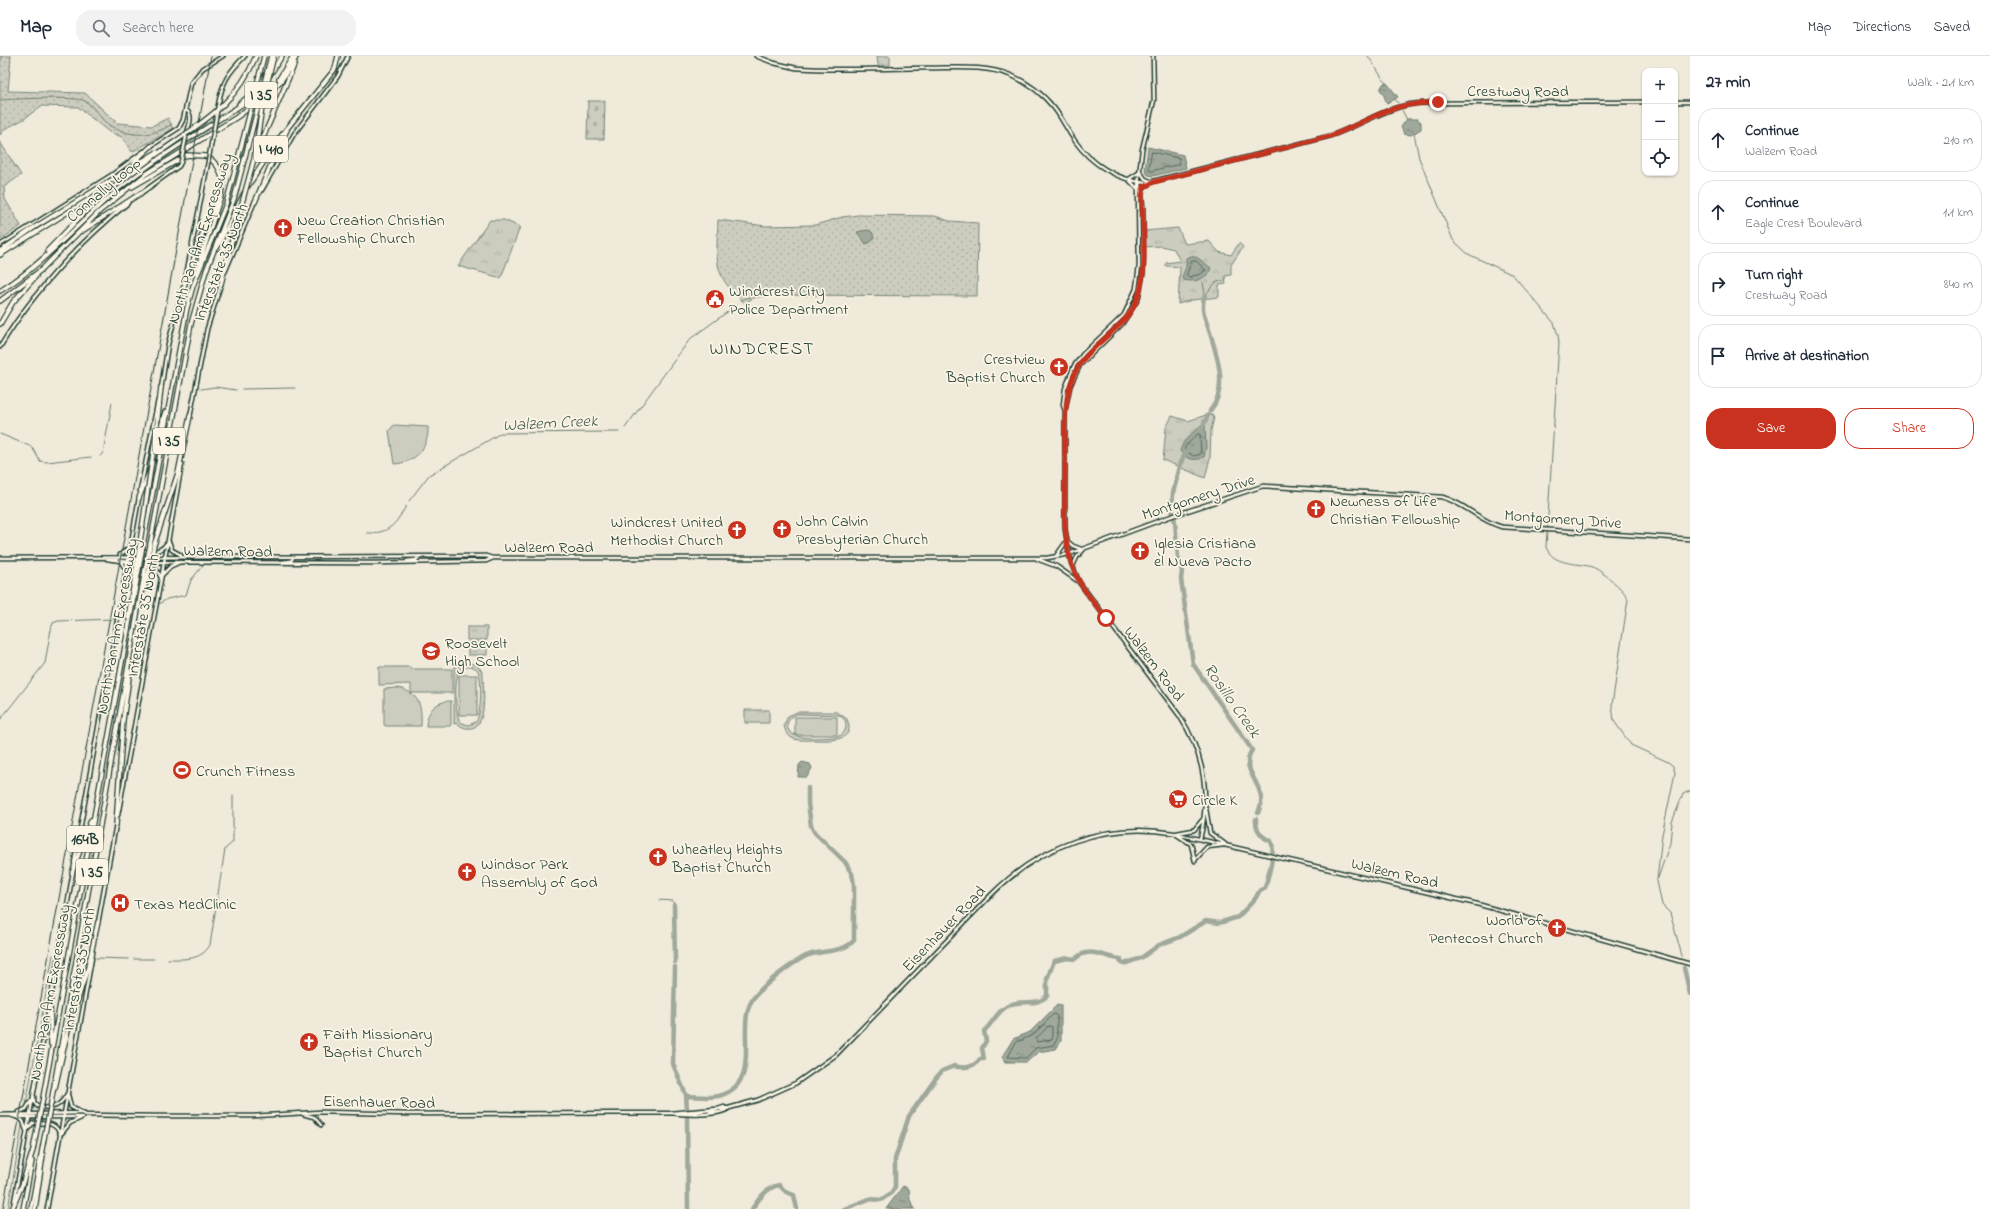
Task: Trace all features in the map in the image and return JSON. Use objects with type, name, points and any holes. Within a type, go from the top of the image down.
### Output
[{"type":"highway","points":[[0,250],[212,117],[226,103],[242,83],[256,56]]},
{"type":"highway","name":"North Pan Am Expressway","points":[[23,1209],[137,569],[143,545],[184,320],[193,286],[226,204],[264,56]]},
{"type":"highway","points":[[228,114],[258,85],[272,66],[274,56]]},
{"type":"highway","points":[[221,284],[254,159],[263,101],[274,56]]},
{"type":"highway","name":"North Pan Am Expressway","points":[[31,1209],[152,545],[189,330],[200,291],[233,202],[274,56]]},
{"type":"highway","points":[[228,114],[252,97],[268,78],[282,56]]},
{"type":"highway","points":[[269,91],[281,76],[293,56]]},
{"type":"highway","points":[[254,159],[297,56]]},
{"type":"highway","points":[[127,189],[155,168],[237,117],[281,81],[297,56]]},
{"type":"highway","name":"I 410","points":[[214,251],[220,245],[251,179],[292,121],[335,69],[338,56]]},
{"type":"highway","name":"Connally Loop","points":[[0,292],[24,275],[119,189],[158,159],[228,114]]},
{"type":"highway","points":[[255,202],[278,148],[292,121]]},
{"type":"highway","points":[[0,255],[114,182],[208,128]]},
{"type":"highway","points":[[34,266],[80,217],[128,176],[173,142]]},
{"type":"highway","points":[[114,182],[151,146]]},
{"type":"highway","points":[[127,189],[178,159],[191,155],[205,156],[212,160],[220,171],[223,185],[193,286]]},
{"type":"highway","points":[[183,289],[203,232],[223,185]]},
{"type":"highway","name":"Connally Loop","points":[[0,301],[29,280],[100,211],[127,189]]},
{"type":"highway","points":[[70,240],[110,211],[141,193]]},
{"type":"highway","points":[[0,324],[13,302],[46,265]]},
{"type":"highway","points":[[137,569],[161,387]]},
{"type":"highway","points":[[139,498],[158,445],[170,396]]},
{"type":"highway","points":[[152,545],[178,473],[190,416]]},
{"type":"highway","points":[[116,825],[123,720],[133,644]]},
{"type":"highway","name":"164B","points":[[72,873],[96,805]]},
{"type":"highway","points":[[51,1102],[67,1034],[85,975],[98,922]]},
{"type":"highway","points":[[50,1003],[51,1053]]},
{"type":"highway","points":[[35,1209],[46,1130]]},
{"type":"highway","points":[[13,1208],[33,1150]]},
{"type":"main road","points":[[0,244],[114,174],[151,146],[179,128],[186,110],[191,83],[202,69],[223,56]]},
{"type":"main road","name":"Interstate 35 North","points":[[13,1208],[132,546],[139,498],[168,344],[183,289],[218,106],[224,82],[231,70],[245,56]]},
{"type":"main road","name":"Interstate 35 North","points":[[48,1209],[98,922],[206,333],[221,284],[255,202],[294,134],[338,76],[348,56]]},
{"type":"main road","points":[[756,56],[774,63],[796,68],[973,68],[989,69],[1009,75],[1024,82],[1049,102],[1084,153],[1104,168],[1136,185],[1138,190]]},
{"type":"main road","points":[[1069,554],[1066,541],[1066,411],[1070,386],[1080,364],[1122,324],[1138,299],[1143,273],[1142,195],[1140,172],[1142,150],[1154,100],[1153,56]]},
{"type":"main road","name":"Crestway Road","points":[[1127,179],[1140,182],[1153,182],[1330,136],[1348,130],[1391,109],[1410,104],[1436,102],[1642,102]]},
{"type":"main road","points":[[1678,102],[1690,102]]},
{"type":"main road","points":[[0,347],[41,289],[105,222],[141,193],[179,166],[190,117],[190,113],[186,110]]},
{"type":"main road","points":[[179,128],[184,128],[186,135]]},
{"type":"main road","points":[[1127,179],[1133,178],[1140,172]]},
{"type":"main road","points":[[1140,172],[1145,179],[1153,182]]},
{"type":"main road","points":[[1066,411],[1063,405],[1065,389],[1074,366],[1086,351],[1124,316],[1136,289],[1139,266],[1138,190],[1140,182]]},
{"type":"main road","points":[[1142,195],[1144,187],[1153,182]]},
{"type":"main road","name":"Montgomery Drive","points":[[1069,554],[1169,517],[1256,488],[1278,487],[1442,497],[1455,501],[1480,518],[1495,525],[1510,528],[1690,539]]},
{"type":"main road","points":[[132,541],[137,549],[156,551],[163,549],[168,540]]},
{"type":"main road","points":[[168,540],[172,550],[183,556]]},
{"type":"main road","points":[[1066,541],[1073,546],[1083,549],[1077,557],[1073,567]]},
{"type":"main road","points":[[1055,557],[1062,551],[1066,541]]},
{"type":"main road","points":[[118,556],[124,554],[132,546]]},
{"type":"main road","name":"Walzem Road","points":[[107,559],[118,556],[293,558],[486,556],[492,558],[1034,558],[1055,557],[1069,554],[1080,582],[1186,726],[1201,762],[1206,791],[1206,805],[1200,839],[1472,903],[1690,964]]},
{"type":"main road","points":[[399,563],[416,560],[419,557]]},
{"type":"main road","name":"Walzem Road","points":[[0,558],[107,559],[129,562],[164,561],[273,563],[399,563],[486,561],[492,558]]},
{"type":"main road","points":[[273,563],[291,561],[293,558]]},
{"type":"main road","points":[[1034,558],[1056,566],[1080,582]]},
{"type":"main road","points":[[120,561],[127,571],[136,566],[152,567],[158,571],[161,579]]},
{"type":"main road","points":[[161,575],[170,566],[184,562]]},
{"type":"main road","points":[[1206,805],[1210,833],[1227,845]]},
{"type":"main road","points":[[1173,833],[1194,830],[1204,818]]},
{"type":"main road","name":"Eisenhauer Road","points":[[671,1113],[682,1115],[710,1113],[725,1110],[774,1093],[796,1083],[824,1064],[836,1055],[1002,884],[1041,855],[1073,841],[1107,833],[1145,829],[1200,839]]},
{"type":"main road","points":[[1173,833],[1189,842],[1193,849],[1195,861],[1207,847],[1227,845]]},
{"type":"main road","points":[[34,1093],[34,1102],[37,1106],[54,1108],[61,1104],[68,1092]]},
{"type":"main road","points":[[68,1092],[71,1107],[82,1113]]},
{"type":"main road","points":[[16,1113],[28,1106],[34,1093]]},
{"type":"main road","points":[[710,1113],[724,1107]]},
{"type":"main road","name":"Eisenhauer Road","points":[[8,1115],[16,1117],[63,1118],[84,1116],[217,1116],[296,1113],[671,1113],[724,1107],[729,1108]]},
{"type":"main road","points":[[682,1115],[707,1111],[710,1109]]},
{"type":"main road","name":"Eisenhauer Road","points":[[0,1115],[16,1113],[82,1113],[84,1116]]},
{"type":"main road","points":[[296,1113],[314,1117],[321,1125]]},
{"type":"main road","points":[[16,1117],[23,1121],[26,1131],[33,1124],[51,1124],[56,1126],[61,1135],[70,1124],[84,1116]]},
{"type":"green space","points":[[0,56],[11,56],[8,91],[85,93],[117,123],[152,126],[168,118],[173,129],[132,152],[122,137],[109,132],[78,107],[41,106],[24,119],[5,129],[0,135]]},
{"type":"green space","points":[[877,56],[890,56],[890,65],[878,65]]},
{"type":"green space","points":[[588,101],[605,101],[604,139],[587,139]]},
{"type":"green space","points":[[0,142],[21,175],[4,187],[5,199],[21,226],[0,240]]},
{"type":"green space","points":[[858,215],[935,216],[949,221],[978,223],[977,296],[770,295],[753,298],[745,303],[726,284],[721,275],[717,256],[718,220],[766,226],[815,225],[842,217]]},
{"type":"green space","points":[[490,220],[504,220],[520,227],[501,278],[458,266]]},
{"type":"green space","points":[[1178,228],[1185,244],[1209,241],[1219,252],[1231,255],[1239,243],[1243,247],[1231,265],[1231,275],[1225,276],[1226,284],[1219,285],[1219,297],[1192,300],[1178,304],[1180,267],[1166,266],[1166,263],[1180,261],[1174,249],[1161,246],[1144,247],[1145,231]]},
{"type":"green space","points":[[1206,415],[1212,415],[1214,418],[1211,430],[1210,458],[1205,478],[1163,460],[1166,428],[1172,416],[1188,421]]},
{"type":"green space","points":[[394,425],[428,427],[428,435],[423,448],[419,453],[408,461],[394,464],[389,431]]},
{"type":"green space","points":[[467,627],[487,627],[487,640],[467,640]]},
{"type":"green space","points":[[468,642],[487,642],[487,655],[468,655]]},
{"type":"green space","points":[[464,663],[470,663],[478,667],[483,675],[483,713],[477,725],[472,728],[460,726],[457,723],[454,724],[454,666],[457,668]],"holes":[[[470,666],[477,670],[479,674],[480,698],[478,718],[476,722],[468,725],[460,722],[458,718],[456,687],[460,669]]]},
{"type":"green space","points":[[379,667],[452,669],[452,693],[411,693],[411,684],[379,685]]},
{"type":"green space","points":[[459,675],[477,675],[477,715],[459,715]]},
{"type":"green space","points":[[398,688],[411,693],[415,697],[420,707],[421,726],[384,725],[384,689]]},
{"type":"green space","points":[[446,701],[451,701],[450,726],[426,726],[428,716],[433,708]]},
{"type":"green space","points":[[745,710],[769,710],[769,723],[745,723]]},
{"type":"green space","points":[[797,712],[837,712],[847,719],[849,727],[848,732],[844,736],[833,740],[794,739],[786,733],[784,725],[788,716]],"holes":[[[797,714],[839,715],[845,720],[846,729],[841,735],[836,737],[806,738],[793,734],[789,730],[787,724],[790,718]]]},
{"type":"green space","points":[[795,717],[837,717],[837,735],[795,735]]},
{"type":"water","points":[[1387,83],[1398,97],[1387,104],[1383,93],[1380,90],[1383,84]]},
{"type":"water","points":[[1407,119],[1417,119],[1421,122],[1421,129],[1411,135],[1404,134],[1401,127]]},
{"type":"water","points":[[1148,147],[1183,155],[1186,168],[1153,176],[1148,175],[1145,171]]},
{"type":"water","points":[[868,230],[872,232],[874,238],[871,242],[866,244],[857,232]]},
{"type":"water","points":[[1191,256],[1198,258],[1211,268],[1204,277],[1188,281],[1184,280],[1182,277],[1186,267],[1186,258]]},
{"type":"water","points":[[1203,423],[1205,425],[1206,447],[1204,457],[1201,459],[1188,458],[1180,451],[1181,446],[1186,439]]},
{"type":"water","points":[[802,762],[810,764],[812,768],[807,777],[798,777],[799,765]]},
{"type":"water","points":[[1057,1005],[1061,1006],[1061,1041],[1056,1049],[1038,1052],[1027,1062],[1005,1062],[1002,1057],[1013,1039],[1030,1032]]},
{"type":"water","points":[[903,1186],[909,1189],[910,1200],[915,1209],[886,1209]]},
{"type":"waterway","points":[[1368,56],[1374,65]]},
{"type":"waterway","points":[[1376,68],[1386,84]]},
{"type":"waterway","points":[[0,100],[44,98],[79,99],[89,104],[109,125],[133,134],[157,131],[172,124]]},
{"type":"waterway","points":[[1395,99],[1398,103]]},
{"type":"waterway","points":[[1402,110],[1407,120]]},
{"type":"waterway","points":[[1414,133],[1419,158],[1453,240],[1468,254],[1513,275],[1554,323],[1558,335],[1559,343],[1546,547],[1549,553],[1559,560],[1586,565],[1601,572],[1618,586],[1628,599],[1612,705],[1614,721],[1631,745],[1668,762],[1673,766],[1675,773],[1662,835],[1657,880]]},
{"type":"waterway","points":[[1205,295],[1216,282],[1224,281]]},
{"type":"waterway","name":"Rosillo Creek","points":[[1203,283],[1205,294]]},
{"type":"waterway","name":"Walzem Creek","points":[[740,300],[760,294]]},
{"type":"waterway","name":"Rosillo Creek","points":[[1205,295],[1203,304],[1204,313],[1220,371],[1219,392],[1216,402],[1210,411]]},
{"type":"waterway","name":"Walzem Creek","points":[[625,428],[690,339],[737,305]]},
{"type":"waterway","points":[[201,389],[215,387],[236,390]]},
{"type":"waterway","points":[[242,389],[295,388]]},
{"type":"waterway","points":[[100,456],[103,453],[112,403]]},
{"type":"waterway","name":"Rosillo Creek","points":[[1202,428],[1208,415]]},
{"type":"waterway","name":"Walzem Creek","points":[[409,501],[429,475],[501,433],[619,432]]},
{"type":"waterway","points":[[0,434],[32,447],[40,461],[47,462],[91,457]]},
{"type":"waterway","name":"Rosillo Creek","points":[[1187,451],[1182,459],[1173,493],[1172,509],[1175,522],[1178,557],[1182,571],[1181,579],[1193,664],[1252,750],[1248,762],[1251,774],[1260,791],[1261,803],[1258,813]]},
{"type":"waterway","name":"Walzem Creek","points":[[367,533],[381,532],[391,527],[399,518],[406,506]]},
{"type":"waterway","name":"Walzem Creek","points":[[159,604],[167,599],[186,595],[191,580],[204,564]]},
{"type":"waterway","name":"Walzem Creek","points":[[0,720],[45,663],[53,623],[58,621],[115,619]]},
{"type":"waterway","points":[[686,1096],[718,1096],[735,1087],[742,1076],[746,1063],[746,1019],[749,1006],[756,995],[766,985],[800,959],[812,954],[845,947],[854,940],[854,885],[852,874],[845,862],[815,833],[811,826],[808,788]]},
{"type":"waterway","points":[[1658,878],[1670,843],[1672,822],[1683,794],[1690,791]]},
{"type":"waterway","points":[[168,959],[192,958],[202,954],[210,945],[225,849],[233,842],[233,796]]},
{"type":"waterway","name":"Rosillo Creek","points":[[844,1209],[869,1199],[881,1200],[891,1193],[895,1187],[895,1159],[909,1116],[942,1071],[954,1066],[968,1067],[975,1064],[980,1059],[984,1059],[982,1048],[986,1041],[984,1031],[1003,1009],[1012,1004],[1039,1001],[1047,996],[1047,979],[1054,961],[1068,958],[1075,959],[1086,953],[1097,953],[1121,959],[1121,963],[1124,964],[1141,958],[1159,945],[1180,937],[1206,921],[1219,923],[1238,917],[1255,899],[1260,890],[1265,888],[1271,864],[1273,851],[1271,841],[1260,833],[1256,819]]},
{"type":"waterway","points":[[1657,881],[1662,905],[1670,913],[1682,956]]},
{"type":"waterway","points":[[659,900],[673,901],[674,905]]},
{"type":"waterway","points":[[674,905],[675,962]]},
{"type":"waterway","points":[[26,1104],[53,955]]},
{"type":"waterway","points":[[96,958],[129,959]]},
{"type":"waterway","points":[[134,959],[154,959]]},
{"type":"waterway","points":[[675,967],[673,1064],[686,1095],[687,1109]]},
{"type":"waterway","points":[[1684,968],[1690,994]]},
{"type":"waterway","points":[[687,1118],[688,1209]]},
{"type":"waterway","points":[[8,1209],[22,1126]]},
{"type":"waterway","name":"Rosillo Creek","points":[[752,1209],[767,1191],[779,1185],[786,1192],[794,1195],[797,1209]]},
{"type":"railway","points":[[3,1209],[211,56]]},
{"type":"place","name":"New Creation Christian Fellowship Church","points":[[283,228]]},
{"type":"place","name":"Windcrest City Police Department","points":[[715,299]]},
{"type":"place","name":"Crestview Baptist Church","points":[[1059,367]]},
{"type":"place","name":"Newness of Life Christian Fellowship","points":[[1316,509]]},
{"type":"place","name":"John Calvin Presbyterian Church","points":[[782,529]]},
{"type":"place","name":"Windcrest United Methodist Church","points":[[737,530]]},
{"type":"place","name":"Iglesia Cristiana el Nueva Pacto","points":[[1140,551]]},
{"type":"place","name":"Roosevelt High School","points":[[431,651]]},
{"type":"place","name":"Crunch Fitness","points":[[182,770]]},
{"type":"place","name":"Circle K","points":[[1178,799]]},
{"type":"place","name":"Wheatley Heights Baptist Church","points":[[658,857]]},
{"type":"place","name":"Windsor Park Assembly of God","points":[[467,872]]},
{"type":"place","name":"Texas MedClinic","points":[[120,903]]},
{"type":"place","name":"World of Pentecost Church","points":[[1557,928]]},
{"type":"place","name":"Faith Missionary Baptist Church","points":[[309,1042]]},
{"type":"district","name":"WINDCREST","points":[[762,348]]},
{"type":"route","points":[[1106,618],[1080,582],[1071,562],[1066,540],[1066,411],[1070,386],[1080,364],[1122,324],[1132,311],[1138,299],[1143,279],[1142,195],[1144,187],[1154,182],[1330,136],[1348,130],[1400,106],[1438,102]]}]
